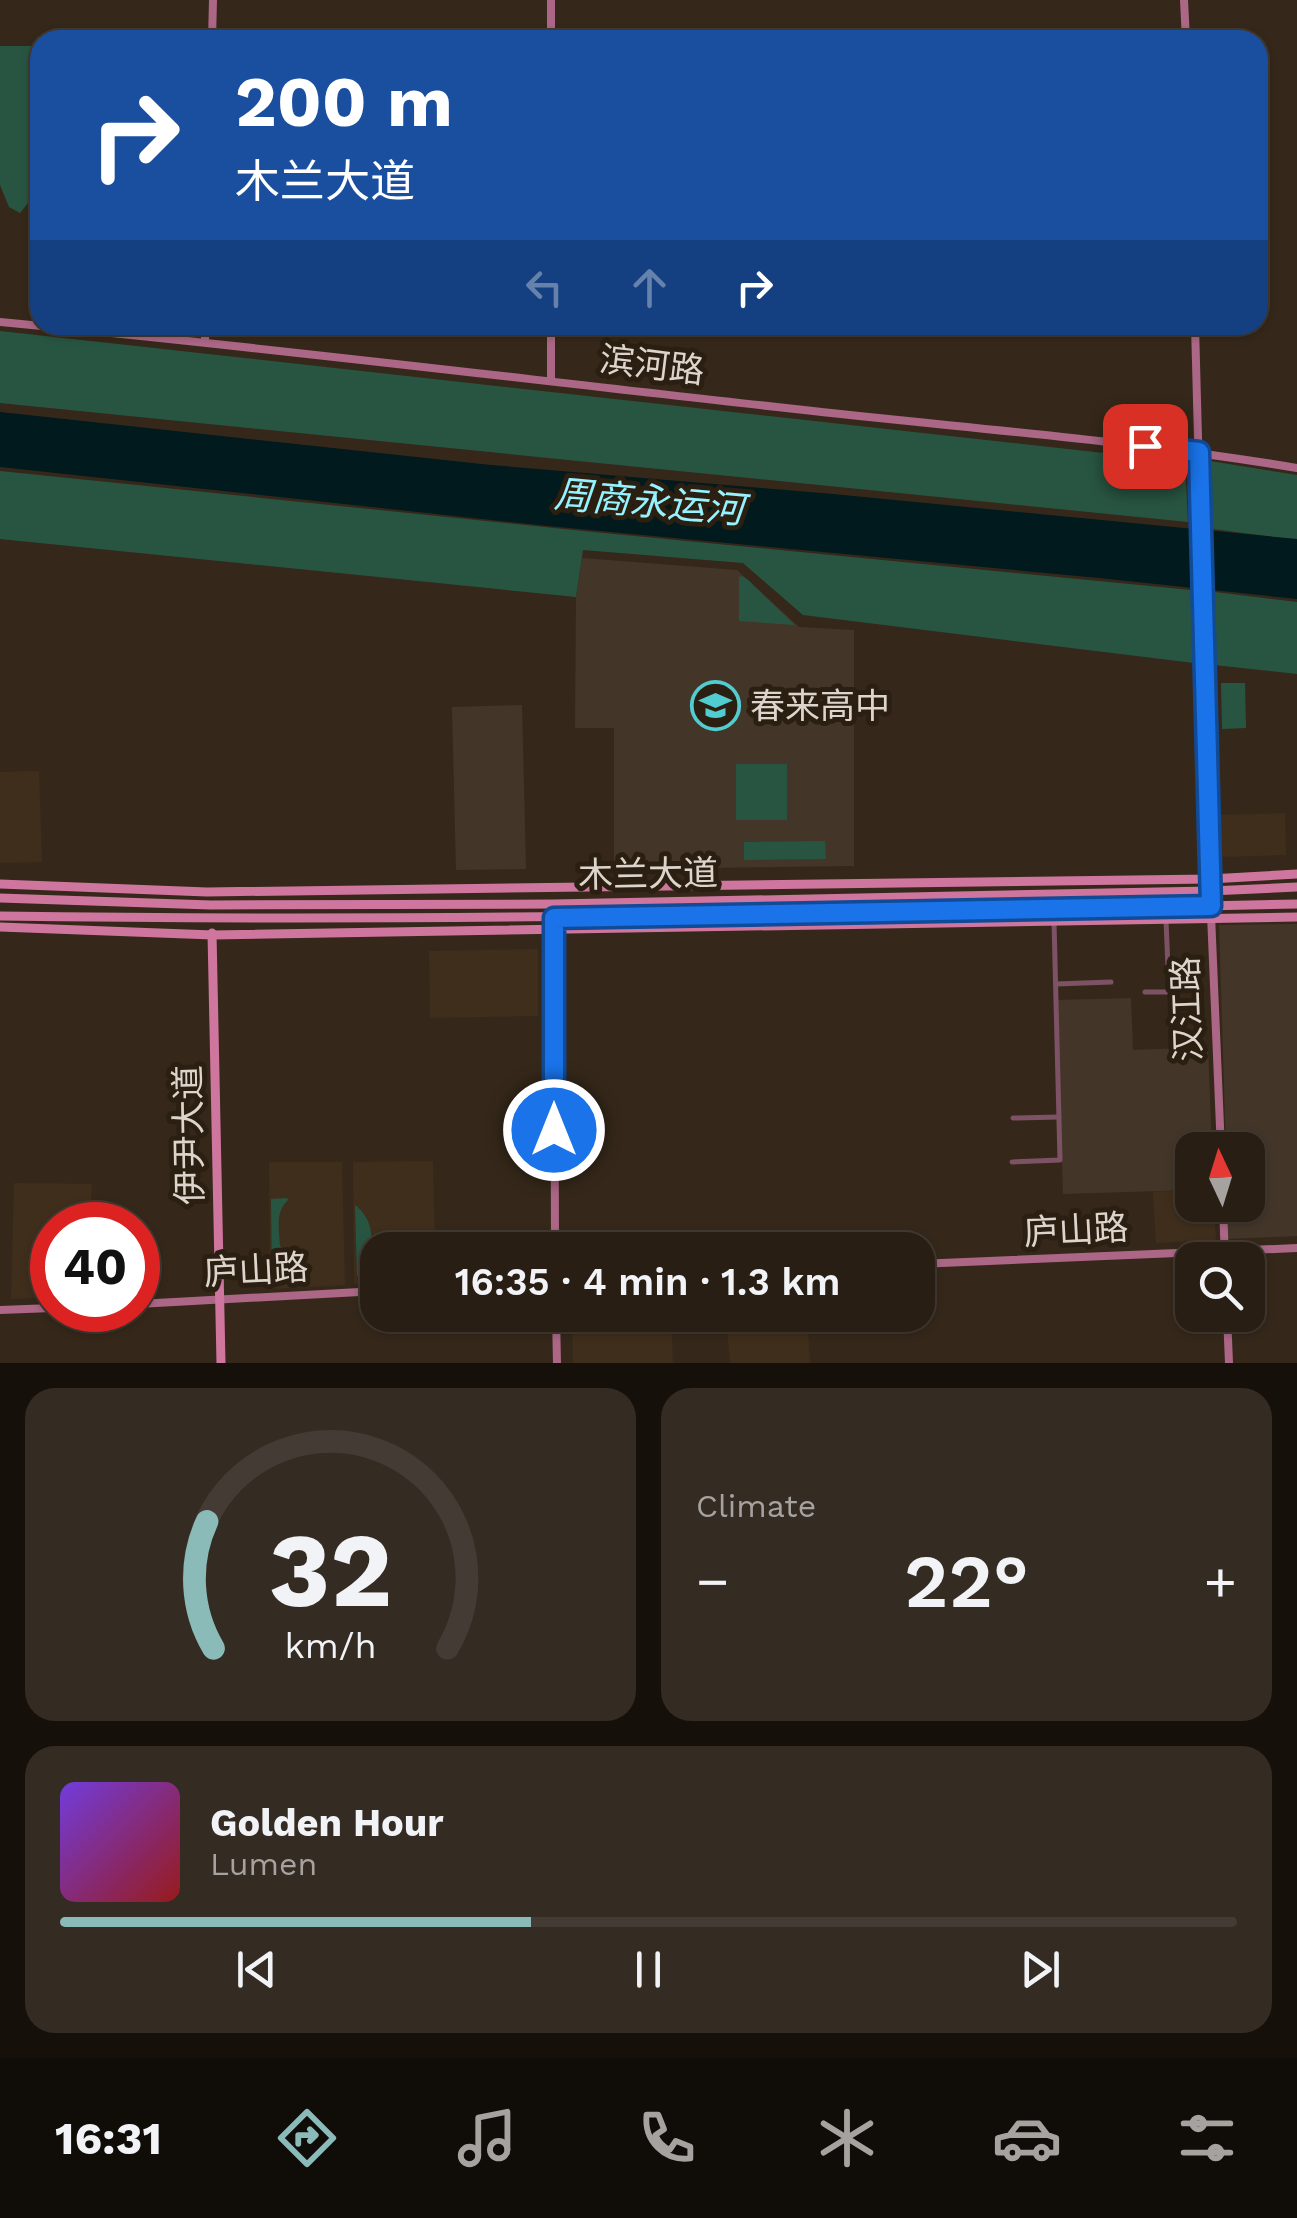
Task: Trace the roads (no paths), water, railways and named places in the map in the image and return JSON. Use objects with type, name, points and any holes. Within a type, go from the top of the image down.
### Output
[{"type":"main road","points":[[0,884],[208,892],[1210,879],[1297,874]]},
{"type":"main road","name":"木兰大道","points":[[0,898],[211,905],[554,904],[1297,887]]},
{"type":"main road","name":"木兰大道","points":[[0,916],[554,918],[1297,904]]},
{"type":"main road","name":"伊尹大道","points":[[211,905],[220,1363]]},
{"type":"main road","points":[[0,927],[212,935],[1297,917]]},
{"type":"street","points":[[212,30],[214,0]]},
{"type":"street","points":[[551,0],[551,30]]},
{"type":"street","points":[[1184,0],[1186,30]]},
{"type":"street","name":"滨河路","points":[[0,322],[30,325]]},
{"type":"street","name":"滨河路","points":[[140,335],[1199,452],[1297,468]]},
{"type":"street","points":[[205,335],[205,341]]},
{"type":"street","points":[[551,335],[551,382]]},
{"type":"street","name":"汉江路","points":[[1195,335],[1220,1132]]},
{"type":"street","points":[[554,904],[555,1232]]},
{"type":"street","points":[[1145,992],[1169,992],[1166,920]]},
{"type":"street","points":[[1012,1162],[1060,1160],[1054,922]]},
{"type":"street","points":[[1056,984],[1111,982]]},
{"type":"street","points":[[1013,1118],[1059,1117]]},
{"type":"street","name":"庐山路","points":[[1265,1252],[1297,1248]]},
{"type":"street","name":"庐山路","points":[[935,1264],[1175,1257]]},
{"type":"street","name":"庐山路","points":[[160,1303],[360,1292]]},
{"type":"street","points":[[0,1310],[30,1309]]},
{"type":"street","points":[[556,1332],[557,1363]]},
{"type":"street","points":[[1228,1332],[1229,1363]]},
{"type":"water","name":"周商永运河","points":[[0,412],[491,465],[1297,539],[1297,599],[548,526],[0,467]]},
{"type":"place","name":"春来高中","points":[[715,706]]}]
